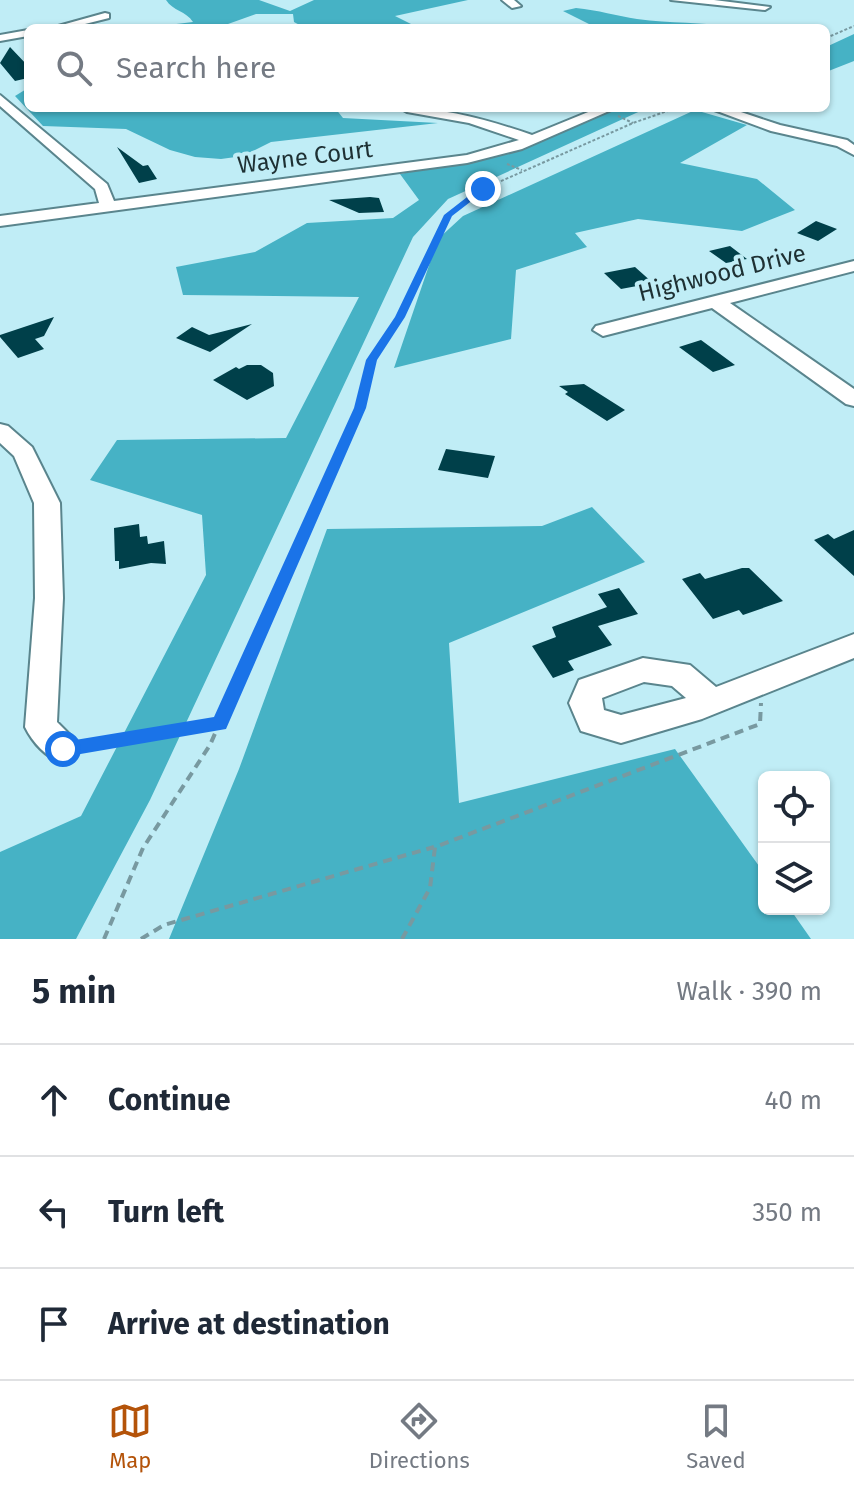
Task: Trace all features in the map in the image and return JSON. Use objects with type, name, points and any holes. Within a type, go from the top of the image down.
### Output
[{"type":"street","points":[[676,0],[765,7]]},
{"type":"street","points":[[72,24],[105,16]]},
{"type":"street","points":[[0,38],[24,34]]},
{"type":"street","points":[[0,99],[102,187],[108,206]]},
{"type":"street","points":[[431,112],[472,119],[533,140]]},
{"type":"street","name":"Wayne Court","points":[[0,221],[467,159],[533,140],[600,112]]},
{"type":"street","points":[[728,112],[776,128],[842,143],[854,151]]},
{"type":"street","name":"Highwood Drive","points":[[603,330],[854,266]]},
{"type":"street","points":[[717,303],[854,399]]},
{"type":"street","points":[[0,431],[12,457],[47,503],[50,533],[41,727],[63,749]]},
{"type":"street","points":[[712,702],[854,646]]},
{"type":"path","points":[[830,36],[854,26]]},
{"type":"path","points":[[104,939],[143,848],[210,745],[220,724],[360,408],[372,360],[400,317],[448,215],[483,189],[665,112]]},
{"type":"path","points":[[141,939],[164,925],[435,847],[760,724],[762,682]]},
{"type":"path","points":[[63,749],[220,724]]},
{"type":"path","points":[[402,939],[430,888],[435,847]]},
{"type":"shaded area","points":[[166,0],[259,0],[290,11],[314,0],[468,0],[395,16],[411,24],[298,24],[294,22],[293,14],[256,14],[228,24],[176,24],[193,22]]},
{"type":"shaded area","points":[[576,8],[662,22],[711,24],[589,24],[563,11]]},
{"type":"shaded area","points":[[854,34],[854,61],[830,70],[830,45]]},
{"type":"shaded area","points":[[24,90],[24,106],[15,96]]},
{"type":"shaded area","points":[[30,112],[338,112],[343,118],[438,123],[271,142],[243,156],[221,159],[195,157],[170,150],[126,129],[43,126]]},
{"type":"shaded area","points":[[605,112],[638,112],[448,199],[413,237],[150,800],[76,939],[0,939],[0,852],[81,816],[206,575],[202,515],[90,480],[117,440],[286,438],[359,297],[183,295],[176,267],[255,252],[307,223],[393,218],[419,200],[400,174],[507,153]]},
{"type":"shaded area","points":[[691,112],[702,112],[747,125],[680,163],[757,179],[795,210],[742,231],[638,219],[575,233],[587,247],[516,270],[511,339],[394,368],[438,239],[463,216]]},
{"type":"shaded area","points":[[592,507],[645,562],[449,643],[459,803],[675,749],[758,865],[758,915],[794,915],[811,939],[169,939],[239,769],[327,529],[542,526]]},
{"type":"building","points":[[10,47],[24,62],[24,79],[15,81],[0,63]]},
{"type":"building","points":[[117,147],[143,166],[148,165],[157,179],[139,183]]},
{"type":"building","points":[[379,198],[384,212],[359,213],[329,200]]},
{"type":"building","points":[[816,221],[837,229],[818,241],[797,233]]},
{"type":"building","points":[[730,246],[747,259],[726,263],[709,251]]},
{"type":"building","points":[[635,267],[653,283],[621,289],[604,273]]},
{"type":"building","points":[[54,317],[44,336],[35,339],[44,349],[18,358],[0,337],[0,335]]},
{"type":"building","points":[[252,324],[210,352],[176,338],[192,327],[209,335]]},
{"type":"building","points":[[701,340],[735,365],[713,372],[679,347]]},
{"type":"building","points":[[247,365],[261,365],[273,373],[274,386],[247,400],[213,380],[236,367],[239,369]]},
{"type":"building","points":[[584,384],[625,410],[607,421],[565,394],[568,392],[559,386]]},
{"type":"building","points":[[446,449],[495,456],[488,478],[438,470]]},
{"type":"building","points":[[139,524],[140,537],[147,536],[148,544],[164,541],[166,564],[151,563],[119,569],[119,561],[115,561],[114,528]]},
{"type":"building","points":[[854,530],[854,576],[814,540],[828,534],[834,539]]},
{"type":"building","points":[[749,568],[783,601],[743,615],[739,610],[713,619],[682,579],[700,573],[705,579]]},
{"type":"building","points":[[619,588],[638,614],[598,626],[612,645],[568,661],[574,670],[553,678],[532,646],[556,637],[552,627],[607,607],[598,594]]},
{"type":"route","points":[[63,749],[220,724],[360,408],[372,360],[400,317],[448,215],[483,189]]}]
